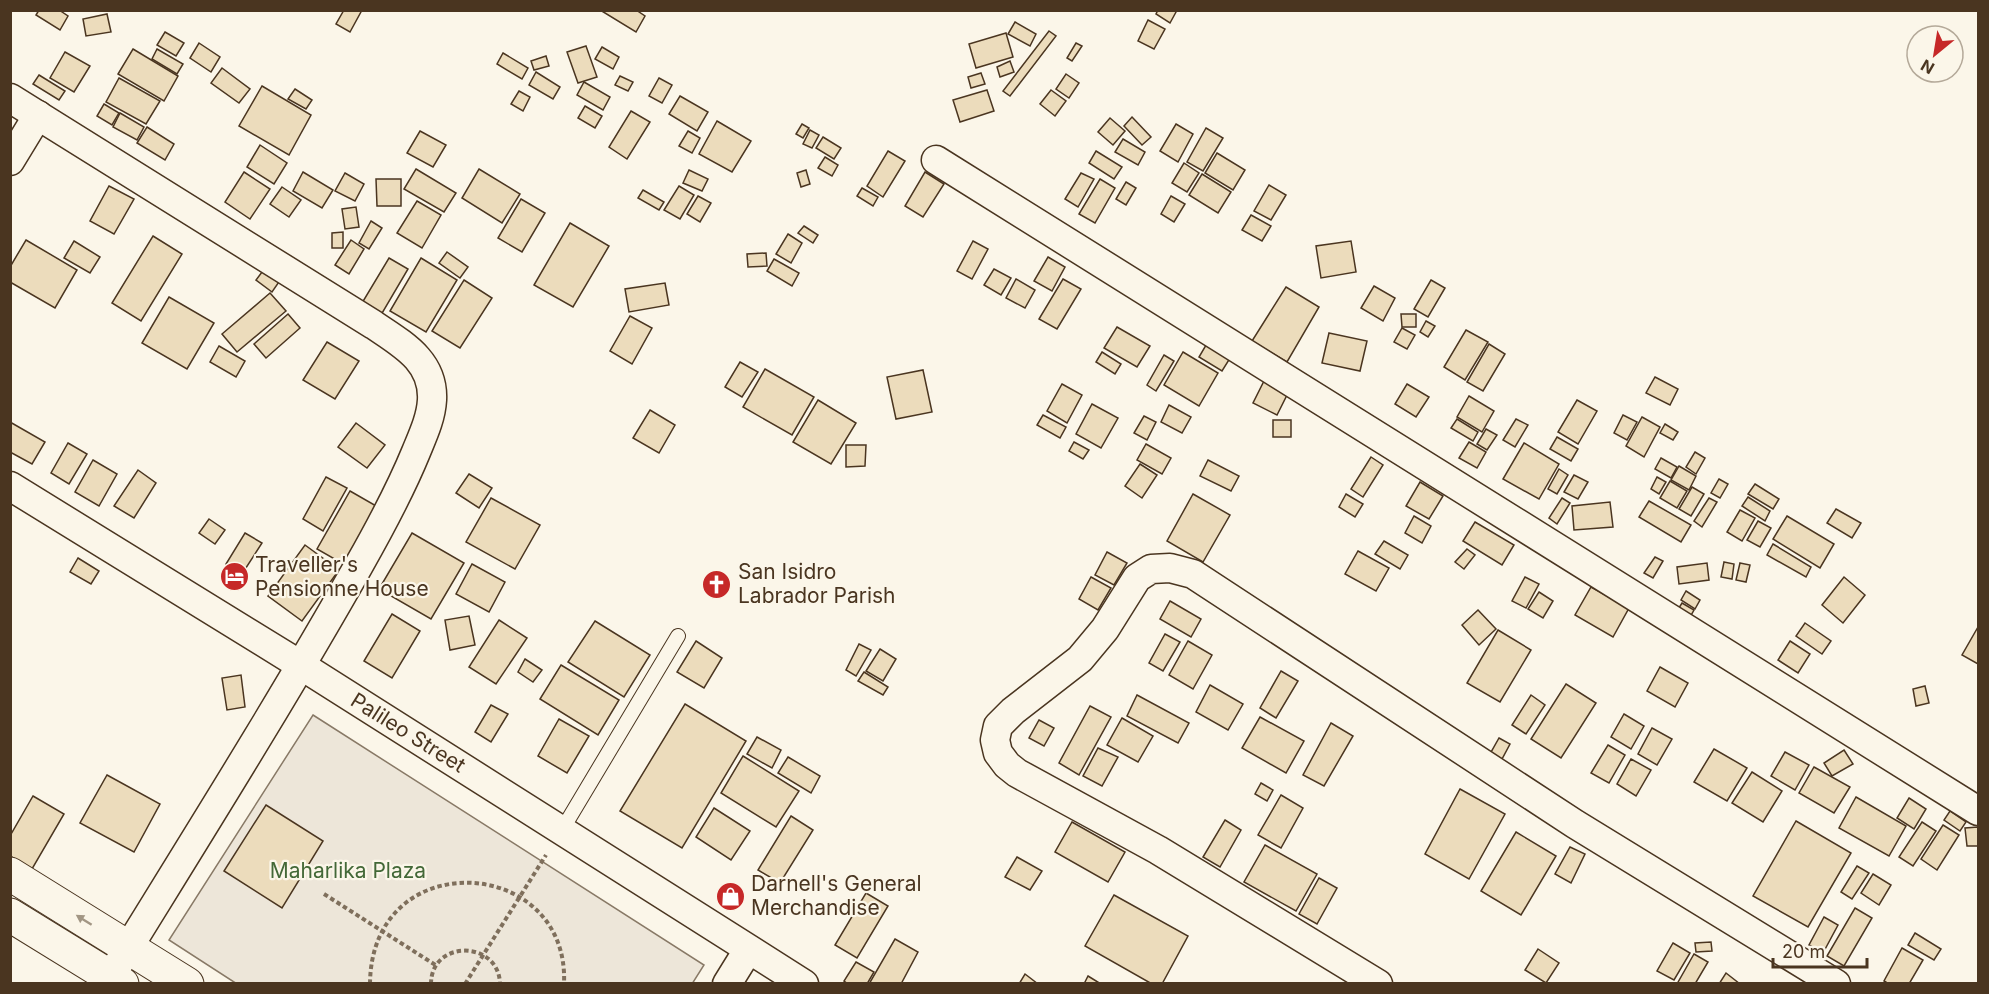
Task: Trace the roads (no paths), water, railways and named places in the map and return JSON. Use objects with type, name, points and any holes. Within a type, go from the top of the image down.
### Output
[{"type":"main road","points":[[10,874],[187,984]]},
{"type":"main road","points":[[10,915],[113,981]]},
{"type":"street","points":[[10,98],[374,325],[417,355],[429,376],[432,399],[428,424],[405,479],[378,531],[302,666],[128,947],[113,981]]},
{"type":"street","points":[[10,161],[38,115]]},
{"type":"street","points":[[936,160],[1978,811]]},
{"type":"street","name":"Palileo Street","points":[[10,486],[302,666],[804,984]]},
{"type":"street","points":[[1378,984],[1158,850],[1017,773],[998,753],[996,740],[998,726],[1013,711],[1080,659],[1105,629],[1137,578],[1151,569],[1170,568],[1193,574],[1575,824],[1836,984]]},
{"type":"street","points":[[727,984],[748,950]]},
{"type":"lane","points":[[562,830],[678,636]]},
{"type":"place","name":"Traveller's Pensionne House","points":[[234,577]]},
{"type":"place","name":"San Isidro Labrador Parish","points":[[717,584]]},
{"type":"place","name":"Darnell's General Merchandise","points":[[730,896]]},
{"type":"park label","name":"Maharlika Plaza","points":[[348,871]]}]
